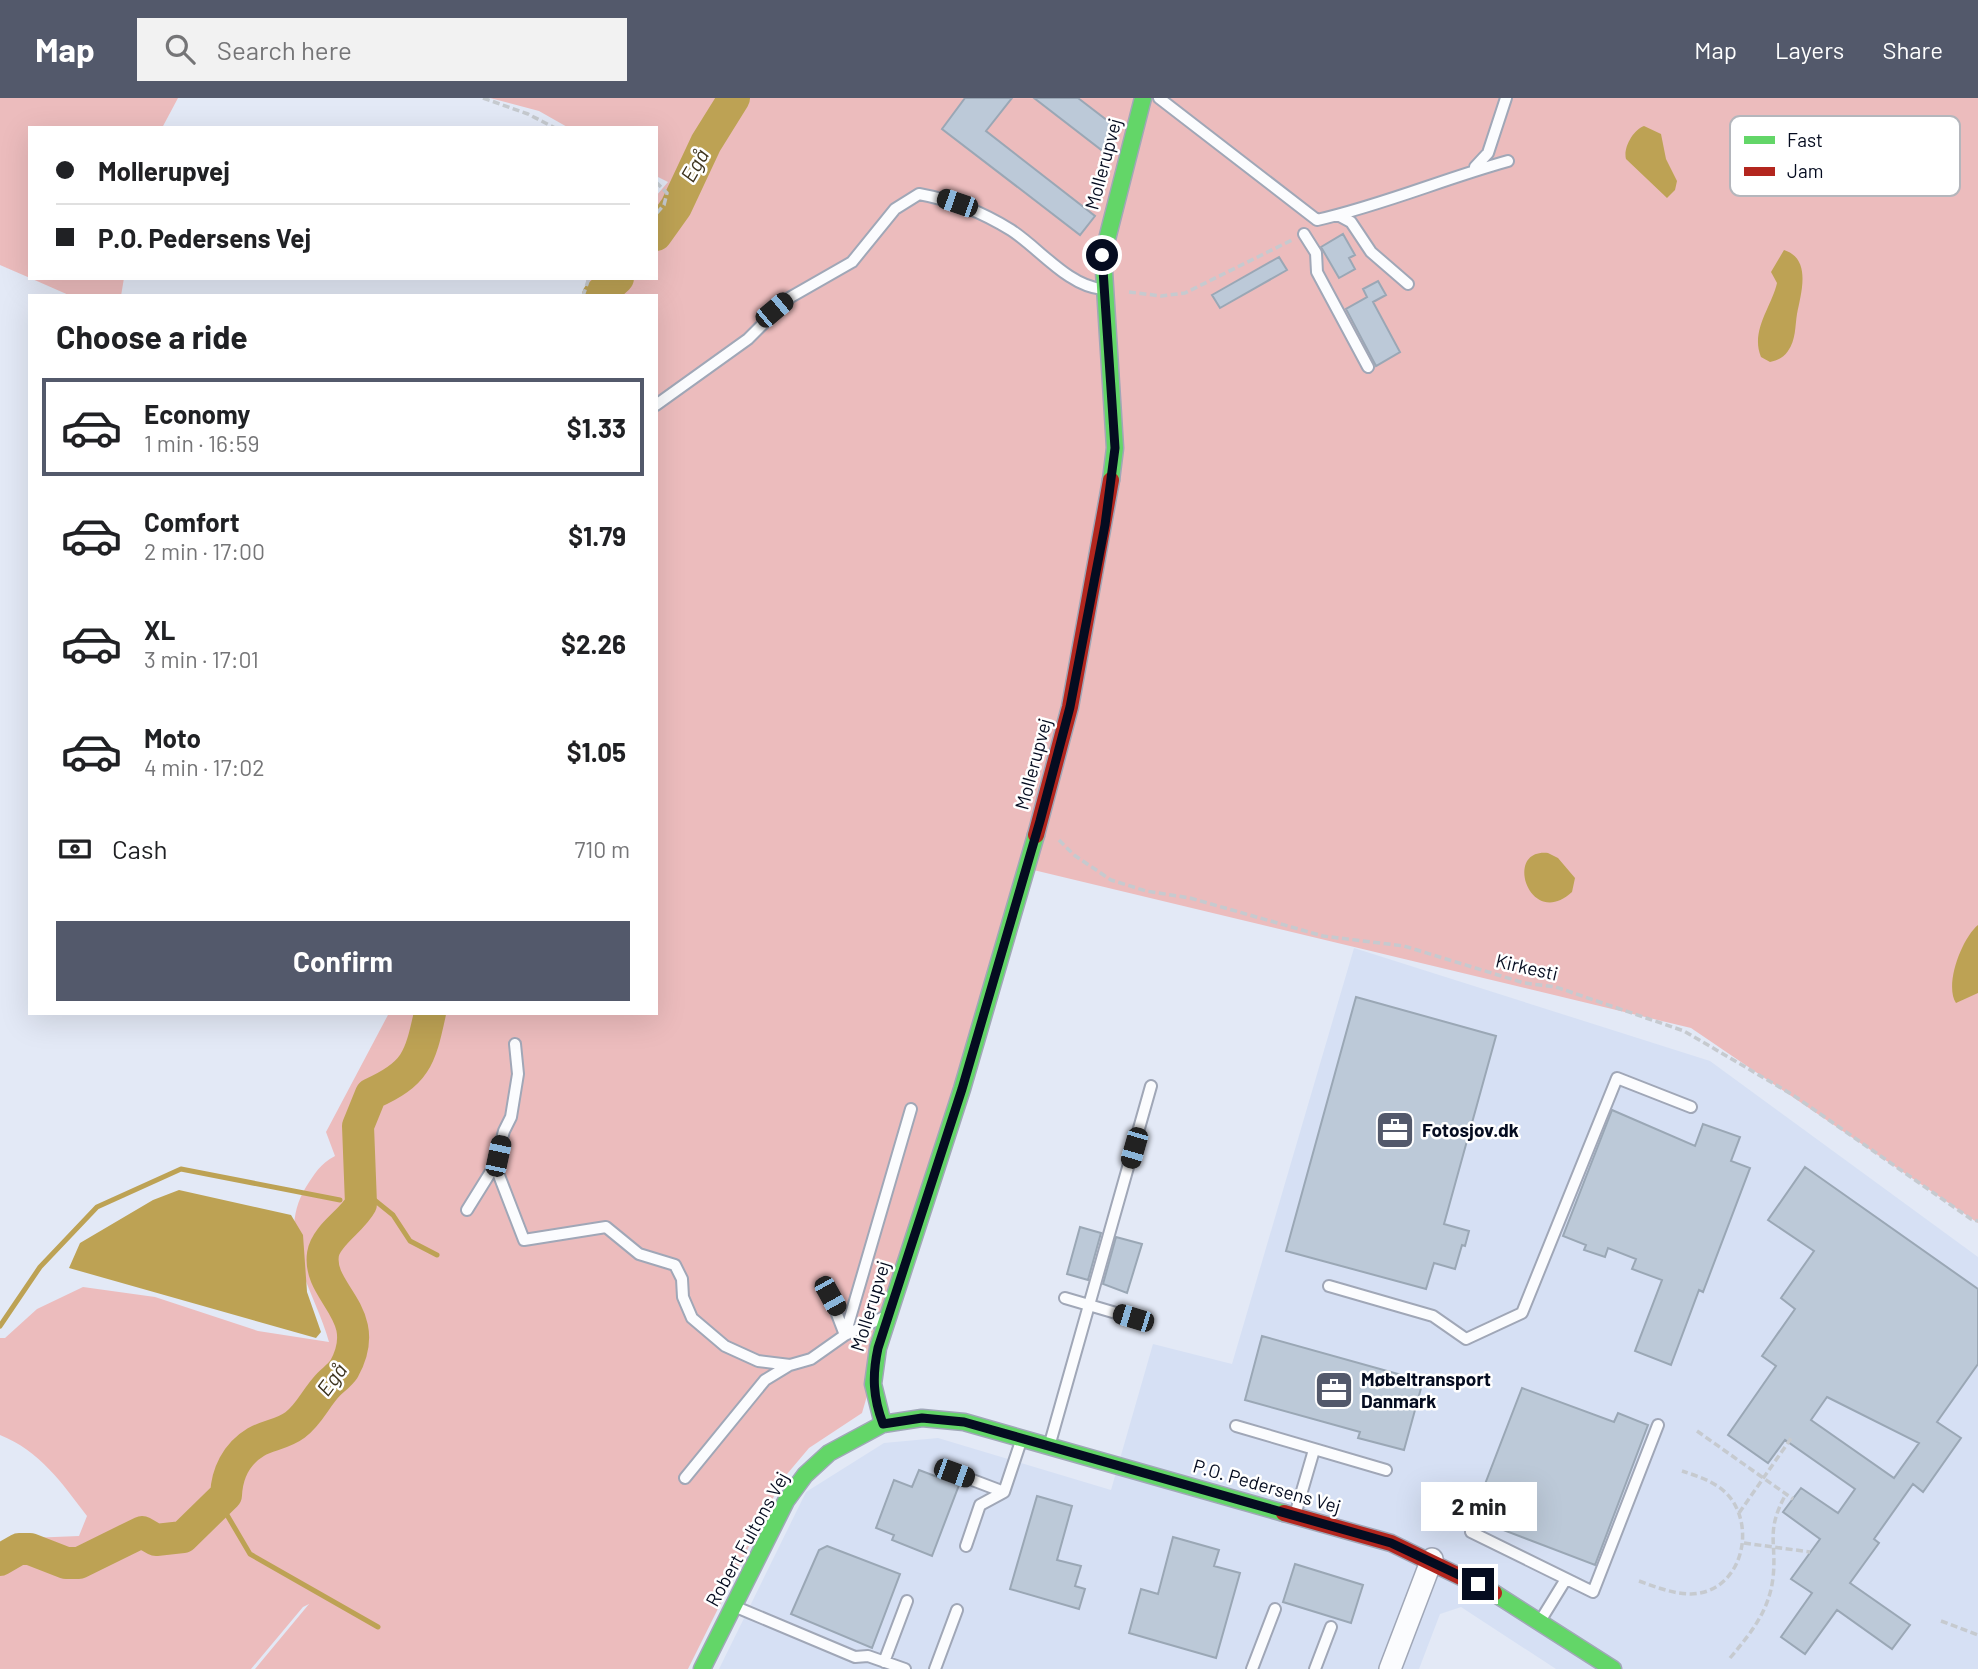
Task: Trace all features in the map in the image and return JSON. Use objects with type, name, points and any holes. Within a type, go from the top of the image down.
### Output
[{"type":"street","name":"Mollerupvej","points":[[883,1424],[873,1384],[878,1348],[962,1089],[1040,821],[1072,694],[1105,525],[1115,448],[1113,388],[1102,289],[1102,255],[1143,98]]},
{"type":"street","name":"P.O. Pedersens Vej","points":[[883,1424],[922,1418],[964,1422],[1391,1543],[1432,1559],[1541,1620],[1613,1669]]},
{"type":"street","name":"Robert Fultons Vej","points":[[702,1669],[786,1501],[805,1475],[829,1453],[883,1424]]},
{"type":"street","points":[[1390,1669],[1432,1559]]},
{"type":"lane","points":[[1159,98],[1317,220],[1398,199],[1470,171],[1508,161]]},
{"type":"lane","points":[[1470,171],[1488,153],[1506,98]]},
{"type":"lane","points":[[658,404],[748,339],[789,298],[852,262],[895,209],[919,194],[943,198],[986,216],[1041,251],[1068,274],[1086,285],[1102,289]]},
{"type":"lane","points":[[1338,215],[1351,222],[1361,233],[1371,252],[1408,284]]},
{"type":"lane","points":[[1304,234],[1316,253],[1317,272],[1368,367]]},
{"type":"lane","points":[[467,1210],[495,1165],[515,1101],[518,1073],[516,1044]]},
{"type":"lane","points":[[1329,1286],[1433,1316],[1466,1339],[1522,1313],[1617,1078],[1691,1107]]},
{"type":"lane","points":[[1049,1446],[1152,1086]]},
{"type":"lane","points":[[845,1335],[911,1109]]},
{"type":"lane","points":[[495,1165],[524,1240],[606,1227],[639,1254],[675,1265],[692,1318],[716,1340],[740,1355],[790,1365]]},
{"type":"lane","points":[[830,1296],[845,1335]]},
{"type":"lane","points":[[1065,1298],[1133,1318]]},
{"type":"lane","points":[[685,1478],[765,1380],[790,1365],[811,1359],[845,1335],[888,1315]]},
{"type":"lane","points":[[1471,1532],[1594,1592],[1658,1425]]},
{"type":"lane","points":[[1236,1426],[1386,1470]]},
{"type":"lane","points":[[966,1546],[980,1505],[1004,1492],[1021,1438]]},
{"type":"lane","points":[[1295,1516],[1314,1450]]},
{"type":"lane","points":[[954,1473],[1004,1492]]},
{"type":"lane","points":[[1541,1620],[1566,1578]]},
{"type":"lane","points":[[884,1662],[907,1601]]},
{"type":"lane","points":[[733,1606],[855,1657],[868,1656],[905,1669]]},
{"type":"lane","points":[[1252,1669],[1275,1609]]},
{"type":"lane","points":[[935,1669],[957,1610]]},
{"type":"lane","points":[[1315,1669],[1331,1628]]},
{"type":"path","points":[[483,98],[528,114],[551,126]]},
{"type":"path","points":[[658,184],[667,193],[664,205],[658,212]]},
{"type":"path","points":[[1102,289],[1161,296],[1185,293],[1304,234]]},
{"type":"path","name":"Kirkesti","points":[[1040,821],[1074,855],[1111,880],[1146,891],[1190,898],[1323,936],[1404,946],[1524,983],[1556,987],[1684,1031],[1793,1095],[1970,1219],[1978,1221]]},
{"type":"path","points":[[1697,1431],[1793,1499]]},
{"type":"path","points":[[1739,1513],[1792,1437]]},
{"type":"path","points":[[1639,1581],[1672,1592],[1694,1594],[1723,1582],[1737,1565],[1744,1543],[1744,1525],[1732,1500],[1716,1485],[1682,1471]]},
{"type":"path","points":[[1730,1658],[1756,1627],[1768,1604],[1773,1576],[1773,1519],[1786,1494]]},
{"type":"path","points":[[1744,1543],[1810,1552]]},
{"type":"path","points":[[1941,1621],[1978,1635]]},
{"type":"shaded area","points":[[0,98],[178,98],[163,126],[28,126],[28,277],[0,265]]},
{"type":"shaded area","points":[[490,98],[728,98],[675,174],[722,120],[734,98],[1978,98],[1978,1223],[1691,1028],[1021,867],[862,1413],[809,1448],[782,1480],[688,1669],[255,1669],[309,1604],[303,1607],[251,1669],[0,1669],[0,1550],[30,1538],[79,1536],[87,1516],[39,1459],[0,1435],[0,1338],[5,1338],[37,1309],[83,1287],[155,1297],[258,1331],[329,1342],[300,1265],[294,1226],[297,1206],[315,1173],[335,1156],[326,1132],[388,1015],[658,1015],[658,294],[587,294],[586,280],[658,280],[658,194],[668,182],[658,177],[658,126],[565,126],[539,111]]},
{"type":"shaded area","points":[[1644,126],[1661,134],[1666,159],[1677,181],[1675,190],[1667,198],[1626,159],[1630,140],[1636,131]]},
{"type":"shaded area","points":[[1784,250],[1793,254],[1798,261],[1802,287],[1791,347],[1782,357],[1770,362],[1761,357],[1758,338],[1777,283],[1771,272]]},
{"type":"shaded area","points":[[35,280],[124,280],[121,294],[66,294]]},
{"type":"shaded area","points":[[1548,853],[1558,858],[1575,878],[1572,892],[1557,901],[1544,902],[1534,895],[1527,885],[1524,873],[1526,862],[1534,855]]},
{"type":"shaded area","points":[[1978,925],[1978,993],[1956,1003],[1952,985],[1956,962],[1966,940]]},
{"type":"shaded area","points":[[1354,948],[1710,1061],[1978,1257],[1978,1669],[1556,1669],[1461,1607],[1440,1614],[1419,1669],[719,1669],[806,1492],[884,1443],[938,1438],[1111,1490],[1153,1344],[1232,1364]]},
{"type":"shaded area","points":[[179,1190],[291,1215],[303,1235],[307,1292],[321,1332],[316,1338],[69,1268],[80,1243],[153,1200]]},
{"type":"building","points":[[965,98],[1012,98],[986,131],[1095,216],[1080,235],[942,129]]},
{"type":"building","points":[[1034,98],[1078,98],[1117,128],[1115,138],[1104,152]]},
{"type":"building","points":[[1343,234],[1355,255],[1349,258],[1355,269],[1339,278],[1321,247]]},
{"type":"building","points":[[1279,257],[1287,270],[1220,308],[1212,295]]},
{"type":"building","points":[[1378,281],[1386,295],[1373,302],[1400,352],[1376,366],[1346,309],[1367,297],[1363,289]]},
{"type":"building","name":"Fotosjov.dk","points":[[1356,997],[1496,1036],[1444,1224],[1469,1231],[1465,1246],[1462,1245],[1455,1269],[1434,1263],[1426,1289],[1286,1251]]},
{"type":"building","points":[[1612,1110],[1695,1146],[1703,1124],[1740,1137],[1731,1161],[1750,1168],[1703,1292],[1699,1290],[1671,1365],[1635,1351],[1662,1280],[1632,1269],[1636,1259],[1608,1248],[1605,1257],[1584,1250],[1586,1245],[1563,1236]]},
{"type":"building","points":[[1805,1167],[1978,1289],[1978,1364],[1937,1422],[1961,1438],[1923,1492],[1913,1484],[1874,1539],[1879,1543],[1850,1583],[1910,1625],[1892,1649],[1837,1610],[1805,1654],[1781,1637],[1812,1593],[1791,1579],[1820,1539],[1783,1512],[1801,1488],[1838,1513],[1855,1489],[1785,1440],[1768,1463],[1728,1435],[1776,1366],[1762,1356],[1795,1309],[1781,1298],[1814,1251],[1768,1220]],"holes":[[[1827,1397],[1919,1443],[1894,1478],[1811,1420]]]},
{"type":"building","points":[[1080,1227],[1101,1233],[1088,1280],[1067,1274]]},
{"type":"building","points":[[1116,1237],[1142,1244],[1127,1293],[1103,1284]]},
{"type":"building","name":"Møbeltransport Danmark","points":[[1262,1336],[1423,1381],[1404,1450],[1358,1438],[1360,1432],[1245,1400]]},
{"type":"building","points":[[1522,1388],[1614,1422],[1618,1413],[1648,1425],[1595,1565],[1472,1518]]},
{"type":"building","points":[[919,1470],[959,1485],[932,1556],[892,1540],[894,1535],[876,1528],[894,1480],[912,1487]]},
{"type":"building","points":[[1037,1496],[1072,1506],[1057,1560],[1081,1566],[1075,1586],[1085,1589],[1079,1609],[1010,1589]]},
{"type":"building","points":[[1173,1537],[1219,1550],[1214,1566],[1240,1573],[1216,1658],[1129,1633],[1141,1589],[1158,1594]]},
{"type":"building","points":[[827,1546],[900,1574],[872,1648],[791,1614],[819,1550]]},
{"type":"building","points":[[1295,1564],[1363,1585],[1351,1623],[1283,1602]]},
{"type":"waterway","name":"Egå","points":[[658,232],[676,207],[706,143],[734,98]]},
{"type":"waterway","name":"Egå","points":[[600,294],[616,280]]},
{"type":"waterway","name":"Egå","points":[[0,1560],[19,1549],[30,1549],[66,1563],[79,1563],[142,1532],[156,1540],[183,1537],[226,1495],[231,1472],[243,1452],[256,1442],[295,1425],[344,1369],[352,1350],[353,1333],[349,1319],[323,1268],[323,1254],[334,1234],[361,1204],[358,1126],[371,1094],[398,1079],[414,1063],[423,1042],[430,1015]]},
{"type":"waterway","points":[[0,1326],[40,1267],[97,1207],[181,1169],[340,1200]]},
{"type":"waterway","points":[[362,1190],[393,1215],[410,1241],[437,1255]]},
{"type":"waterway","points":[[220,1503],[250,1554],[378,1627]]},
{"type":"traffic: fast","points":[[1111,480],[1115,448],[1103,255],[1143,98]]},
{"type":"traffic: fast","points":[[883,1424],[873,1384],[878,1348],[962,1089],[1036,835]]},
{"type":"traffic: fast","points":[[702,1669],[786,1501],[805,1475],[829,1453],[883,1424],[922,1418],[964,1422],[1284,1513]]},
{"type":"traffic: fast","points":[[1494,1593],[1613,1669]]},
{"type":"traffic: jam","points":[[1036,835],[1070,707],[1111,480]]},
{"type":"traffic: jam","points":[[1284,1513],[1391,1543],[1494,1593]]},
{"type":"place","name":"Fotosjov.dk","points":[[1395,1130]]},
{"type":"place","name":"Møbeltransport Danmark","points":[[1334,1390]]},
{"type":"route","points":[[1102,255],[1102,289],[1113,388],[1115,448],[1105,525],[1070,707],[1040,821],[962,1089],[878,1348],[874,1365],[875,1402],[883,1424],[922,1418],[964,1422],[1391,1543],[1432,1559],[1478,1584]]}]
